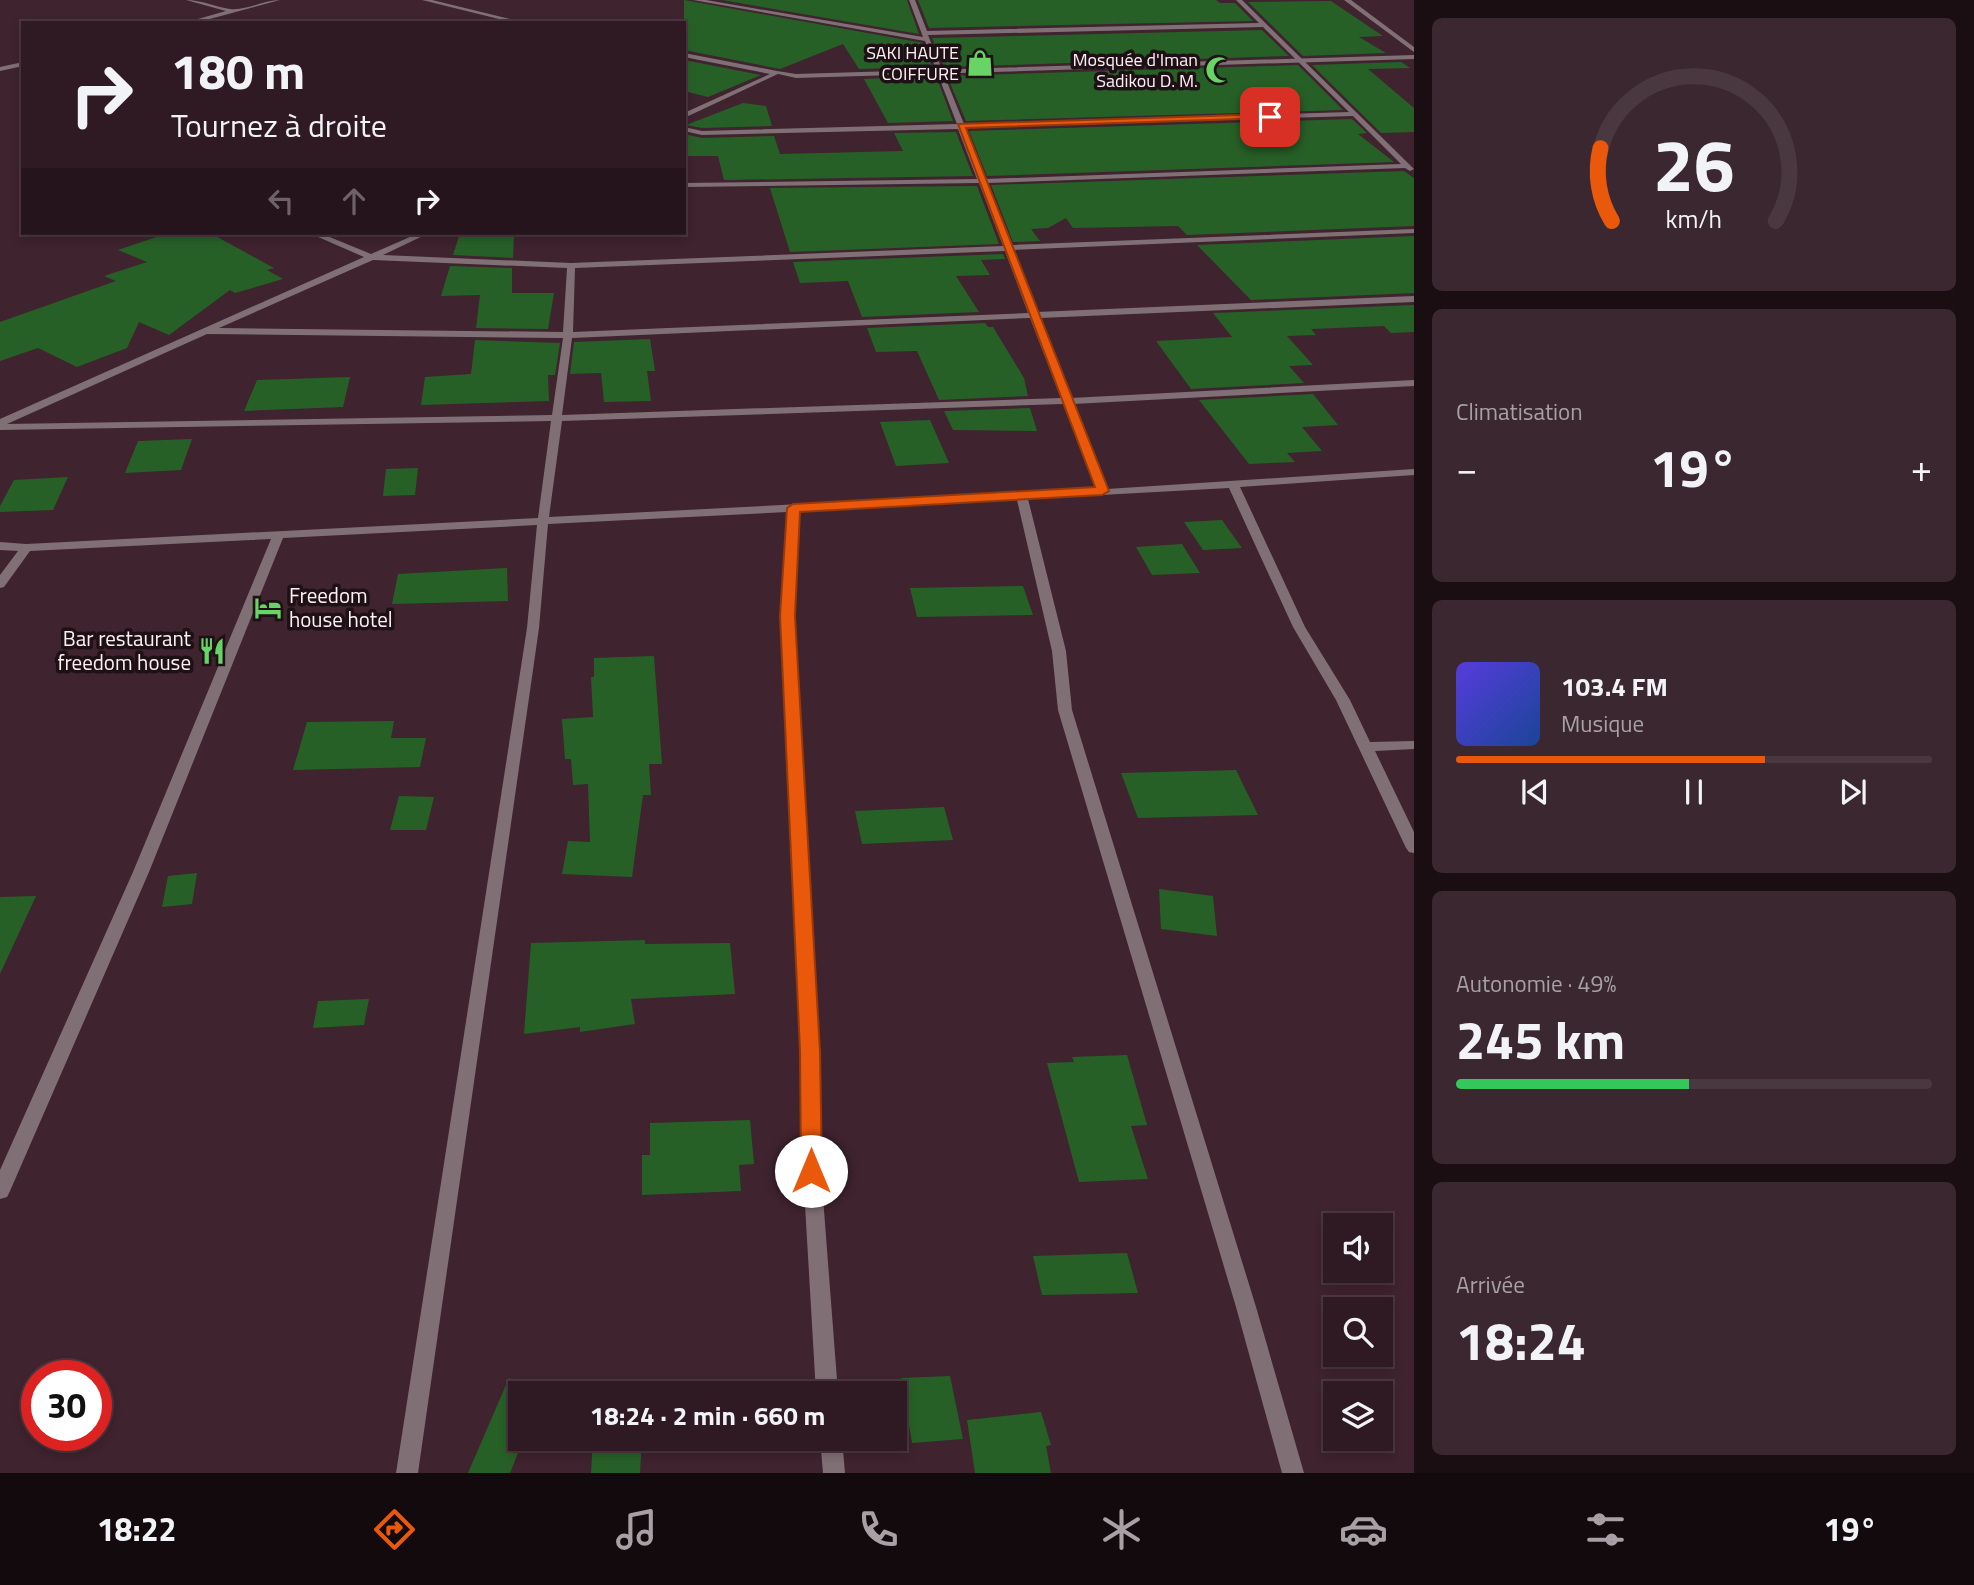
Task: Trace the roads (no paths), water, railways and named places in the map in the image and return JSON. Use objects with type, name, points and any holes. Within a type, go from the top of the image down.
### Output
[{"type":"street","points":[[189,0],[232,11]]},
{"type":"street","points":[[194,21],[276,0]]},
{"type":"street","points":[[425,0],[515,21]]},
{"type":"street","points":[[696,0],[926,36],[1265,25]]},
{"type":"street","points":[[912,0],[1102,491]]},
{"type":"street","points":[[1239,0],[1411,169]]},
{"type":"street","points":[[1347,0],[1414,50]]},
{"type":"street","points":[[686,55],[796,76],[1414,57]]},
{"type":"street","points":[[0,69],[21,64]]},
{"type":"street","points":[[686,115],[777,73]]},
{"type":"street","points":[[686,129],[702,133],[1354,114]]},
{"type":"street","points":[[686,185],[982,181],[1411,169]]},
{"type":"street","points":[[318,235],[372,257],[571,266],[1414,232]]},
{"type":"street","points":[[0,425],[421,235]]},
{"type":"street","points":[[407,1473],[533,628],[542,521],[568,335],[571,266]]},
{"type":"street","points":[[206,331],[568,335],[1414,299]]},
{"type":"street","points":[[0,425],[557,418],[1067,401],[1414,383]]},
{"type":"street","points":[[0,546],[26,548],[1022,497],[1414,472]]},
{"type":"street","points":[[1233,485],[1299,627],[1343,700],[1414,848]]},
{"type":"street","points":[[1022,497],[1059,651],[1065,710],[1246,1307],[1293,1473]]},
{"type":"street","points":[[793,508],[788,616],[810,1051],[811,1171],[826,1381]]},
{"type":"street","points":[[0,1191],[141,872],[278,535]]},
{"type":"street","points":[[0,584],[26,548]]},
{"type":"street","points":[[1367,747],[1414,745]]},
{"type":"street","points":[[832,1451],[834,1473]]},
{"type":"place","name":"SAKI HAUTE COIFFURE","points":[[980,63]]},
{"type":"place","name":"Mosquée d'Iman Sadikou D. M.","points":[[1219,70]]},
{"type":"place","name":"Freedom house hotel","points":[[268,608]]},
{"type":"place","name":"Bar restaurant freedom house","points":[[212,651]]}]
